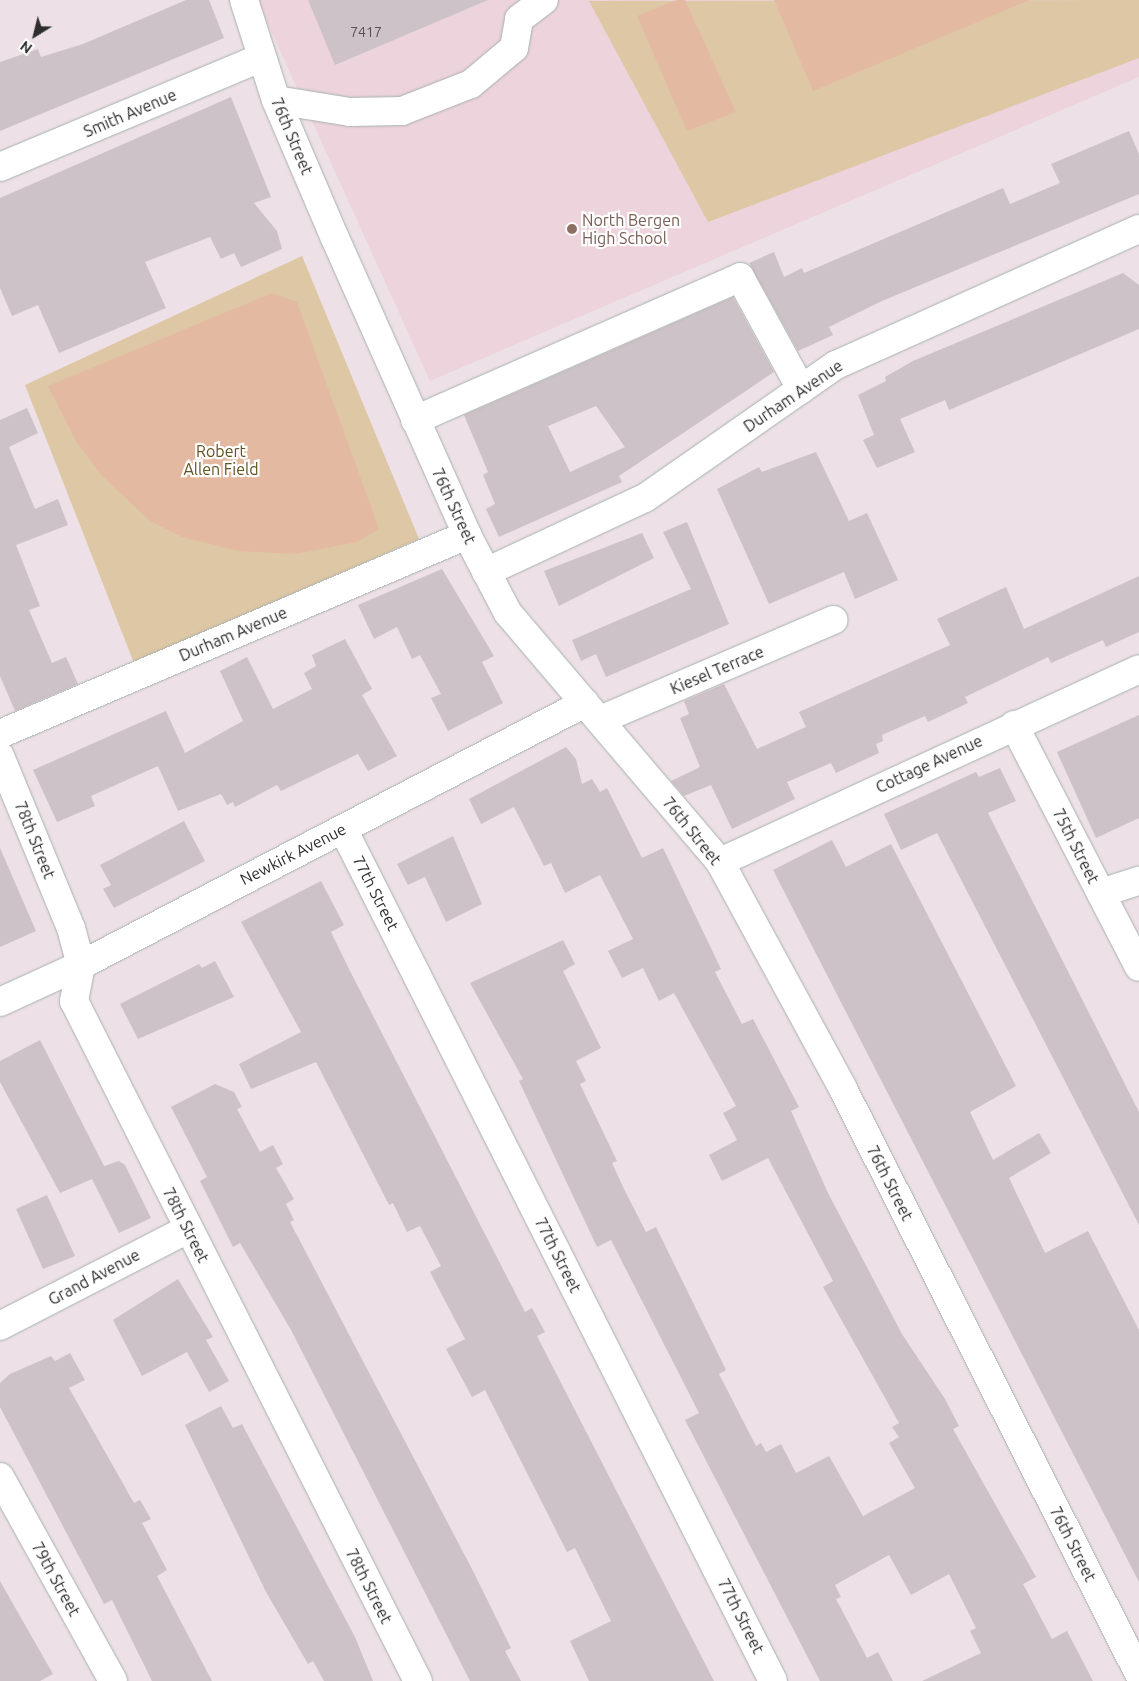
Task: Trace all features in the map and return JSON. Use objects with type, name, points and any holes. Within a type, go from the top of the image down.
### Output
[{"type":"street","name":"76th Street","points":[[244,0],[262,43],[260,58],[276,100],[415,420],[467,535],[486,572],[508,613],[720,862],[843,1090],[1139,1674]]},
{"type":"street","points":[[276,100],[350,112],[402,111],[471,84],[514,48],[519,19],[544,0]]},
{"type":"street","name":"Smith Avenue","points":[[0,167],[260,58]]},
{"type":"street","name":"Durham Avenue","points":[[486,572],[645,498],[836,365],[1139,229]]},
{"type":"street","points":[[415,420],[740,276],[801,389]]},
{"type":"street","name":"Durham Avenue","points":[[0,734],[467,535]]},
{"type":"street","name":"Kiesel Terrace","points":[[592,711],[833,620]]},
{"type":"street","name":"Cottage Avenue","points":[[720,862],[1139,669]]},
{"type":"street","name":"Newkirk Avenue","points":[[0,1002],[81,965],[343,829],[592,711]]},
{"type":"street","name":"75th Street","points":[[1014,725],[1139,967]]},
{"type":"street","name":"78th Street","points":[[0,756],[71,928],[81,965],[74,1001],[418,1681]]},
{"type":"street","name":"77th Street","points":[[343,829],[773,1681]]},
{"type":"street","points":[[1101,893],[1139,881]]},
{"type":"street","name":"Grand Avenue","points":[[0,1326],[188,1229]]},
{"type":"street","name":"79th Street","points":[[0,1477],[113,1681]]},
{"type":"shaded area","name":"North Bergen High School","points":[[257,0],[1139,0],[1139,77],[430,381]]},
{"type":"green space","points":[[677,0],[685,0],[736,112],[687,131],[637,16]]},
{"type":"green space","points":[[774,0],[1030,0],[813,91]]},
{"type":"green space","points":[[1139,0],[1139,58],[708,222],[589,1]]},
{"type":"green space","name":"Robert Allen Field","points":[[302,256],[419,539],[134,663],[25,385]]},
{"type":"green space","points":[[272,293],[297,302],[379,529],[357,542],[295,554],[238,551],[182,537],[150,521],[100,474],[76,441],[48,386]]},
{"type":"building","points":[[186,0],[209,0],[224,38],[0,131],[0,62],[38,49],[41,57],[83,44]]},
{"type":"building","points":[[308,0],[488,0],[335,65]]},
{"type":"building","points":[[231,97],[271,197],[254,203],[277,231],[282,249],[241,267],[234,253],[221,259],[210,237],[145,262],[166,308],[59,353],[38,305],[12,316],[0,288],[0,198]]},
{"type":"building","points":[[1129,131],[1139,154],[1139,194],[882,301],[829,327],[833,335],[798,351],[749,263],[774,252],[784,277],[802,268],[804,273],[1003,188],[1010,204],[1060,183],[1051,164]]},
{"type":"building","points":[[1123,273],[1139,285],[1139,329],[949,410],[945,400],[900,419],[915,452],[877,468],[863,440],[874,435],[858,395],[886,381],[885,377],[913,361]]},
{"type":"building","points":[[733,297],[774,372],[619,476],[622,482],[499,537],[486,509],[495,504],[483,475],[488,472],[464,415]],"holes":[[[596,406],[625,447],[570,472],[548,426]]]},
{"type":"building","points":[[27,408],[38,433],[9,447],[35,509],[58,499],[68,525],[16,545],[40,606],[29,610],[52,663],[66,657],[78,684],[15,711],[0,676],[0,420]]},
{"type":"building","points":[[816,452],[849,521],[867,513],[898,580],[855,599],[844,572],[769,604],[717,489],[759,467],[762,472]]},
{"type":"building","points":[[687,522],[729,624],[606,677],[596,654],[581,661],[572,640],[691,589],[663,532]]},
{"type":"building","points":[[642,533],[654,558],[559,606],[544,571]]},
{"type":"building","points":[[442,569],[494,656],[482,662],[503,703],[448,731],[431,698],[441,694],[420,655],[412,659],[397,627],[374,639],[358,605]]},
{"type":"building","points":[[1139,576],[1139,632],[1106,647],[1103,640],[1051,663],[1048,657],[965,697],[968,703],[928,722],[925,716],[882,735],[883,741],[876,744],[879,753],[836,773],[831,763],[787,782],[795,799],[732,829],[711,785],[684,796],[671,781],[700,767],[680,718],[689,714],[684,701],[724,684],[757,749],[806,727],[799,712],[950,645],[937,619],[1006,587],[1024,629]]},
{"type":"building","points":[[345,639],[372,689],[362,695],[397,756],[368,771],[358,754],[281,791],[277,785],[235,807],[233,802],[227,805],[221,794],[178,811],[158,766],[91,796],[95,806],[57,822],[33,770],[166,711],[185,753],[243,721],[220,671],[247,657],[273,709],[312,689],[304,673],[316,666],[312,655]]},
{"type":"building","points":[[1139,715],[1139,818],[1096,838],[1057,752]]},
{"type":"building","points":[[566,747],[576,759],[582,784],[592,779],[600,792],[607,788],[642,858],[663,848],[721,969],[715,972],[742,1024],[753,1019],[799,1107],[791,1111],[828,1193],[902,1334],[945,1399],[959,1426],[953,1429],[1036,1577],[1023,1584],[1052,1639],[1067,1631],[1093,1681],[922,1681],[981,1653],[970,1631],[976,1628],[949,1574],[911,1595],[889,1555],[835,1585],[841,1597],[836,1599],[867,1658],[878,1652],[893,1681],[820,1681],[685,1420],[699,1413],[611,1240],[597,1247],[519,1081],[523,1079],[470,983],[563,940],[575,964],[563,971],[601,1048],[576,1061],[586,1081],[580,1084],[617,1161],[612,1163],[625,1191],[646,1232],[656,1227],[726,1370],[719,1374],[756,1446],[761,1443],[766,1452],[781,1444],[796,1473],[829,1456],[863,1516],[915,1488],[889,1443],[899,1437],[892,1427],[899,1423],[823,1287],[833,1281],[768,1158],[722,1181],[709,1155],[737,1140],[723,1113],[736,1106],[674,993],[659,1001],[643,968],[622,978],[608,951],[633,939],[600,875],[565,893],[551,863],[544,866],[514,807],[481,824],[469,799]]},
{"type":"building","points":[[1000,768],[1016,801],[988,813],[1139,1112],[1139,1225],[937,833],[901,850],[884,814],[976,772],[979,777]]},
{"type":"building","points":[[184,821],[205,861],[114,908],[103,889],[111,885],[100,865]]},
{"type":"building","points":[[453,836],[482,904],[446,922],[425,877],[408,885],[397,864]]},
{"type":"building","points":[[832,840],[846,867],[891,844],[1016,1086],[970,1112],[993,1160],[1039,1133],[1051,1153],[1009,1178],[1045,1253],[1088,1231],[1139,1330],[1139,1582],[773,870]]},
{"type":"building","points":[[0,848],[36,931],[0,947]]},
{"type":"building","points":[[321,881],[344,925],[331,932],[349,969],[525,1312],[532,1308],[545,1332],[537,1336],[714,1681],[589,1681],[570,1641],[611,1621],[575,1548],[567,1552],[485,1390],[472,1397],[446,1349],[465,1339],[430,1272],[441,1266],[420,1226],[407,1232],[393,1203],[389,1205],[316,1062],[251,1089],[239,1064],[301,1032],[241,922]]},
{"type":"building","points":[[215,961],[234,997],[138,1039],[120,1004],[199,964],[202,968]]},
{"type":"building","points":[[40,1040],[104,1166],[119,1161],[125,1165],[151,1218],[119,1233],[92,1179],[60,1193],[0,1082],[0,1061]]},
{"type":"building","points":[[215,1084],[234,1092],[242,1107],[237,1109],[260,1152],[273,1145],[283,1164],[276,1168],[294,1199],[286,1204],[294,1220],[290,1222],[473,1571],[511,1648],[505,1651],[521,1681],[470,1681],[291,1330],[240,1243],[233,1247],[200,1181],[207,1177],[171,1107]]},
{"type":"building","points":[[47,1195],[75,1256],[43,1269],[16,1209]]},
{"type":"building","points":[[178,1279],[213,1337],[206,1340],[229,1381],[209,1392],[187,1352],[142,1376],[113,1320]]},
{"type":"building","points":[[70,1353],[85,1380],[69,1388],[134,1503],[140,1500],[151,1519],[142,1523],[167,1570],[157,1576],[212,1681],[152,1681],[112,1600],[104,1604],[0,1407],[0,1383],[10,1374],[51,1356],[55,1361]]},
{"type":"building","points":[[221,1406],[233,1428],[242,1424],[355,1637],[373,1681],[324,1681],[313,1661],[308,1664],[266,1592],[185,1425]]},
{"type":"building","points":[[0,1581],[53,1674],[40,1681],[0,1681]]},
{"type":"place","name":"North Bergen High School","points":[[572,229]]}]
